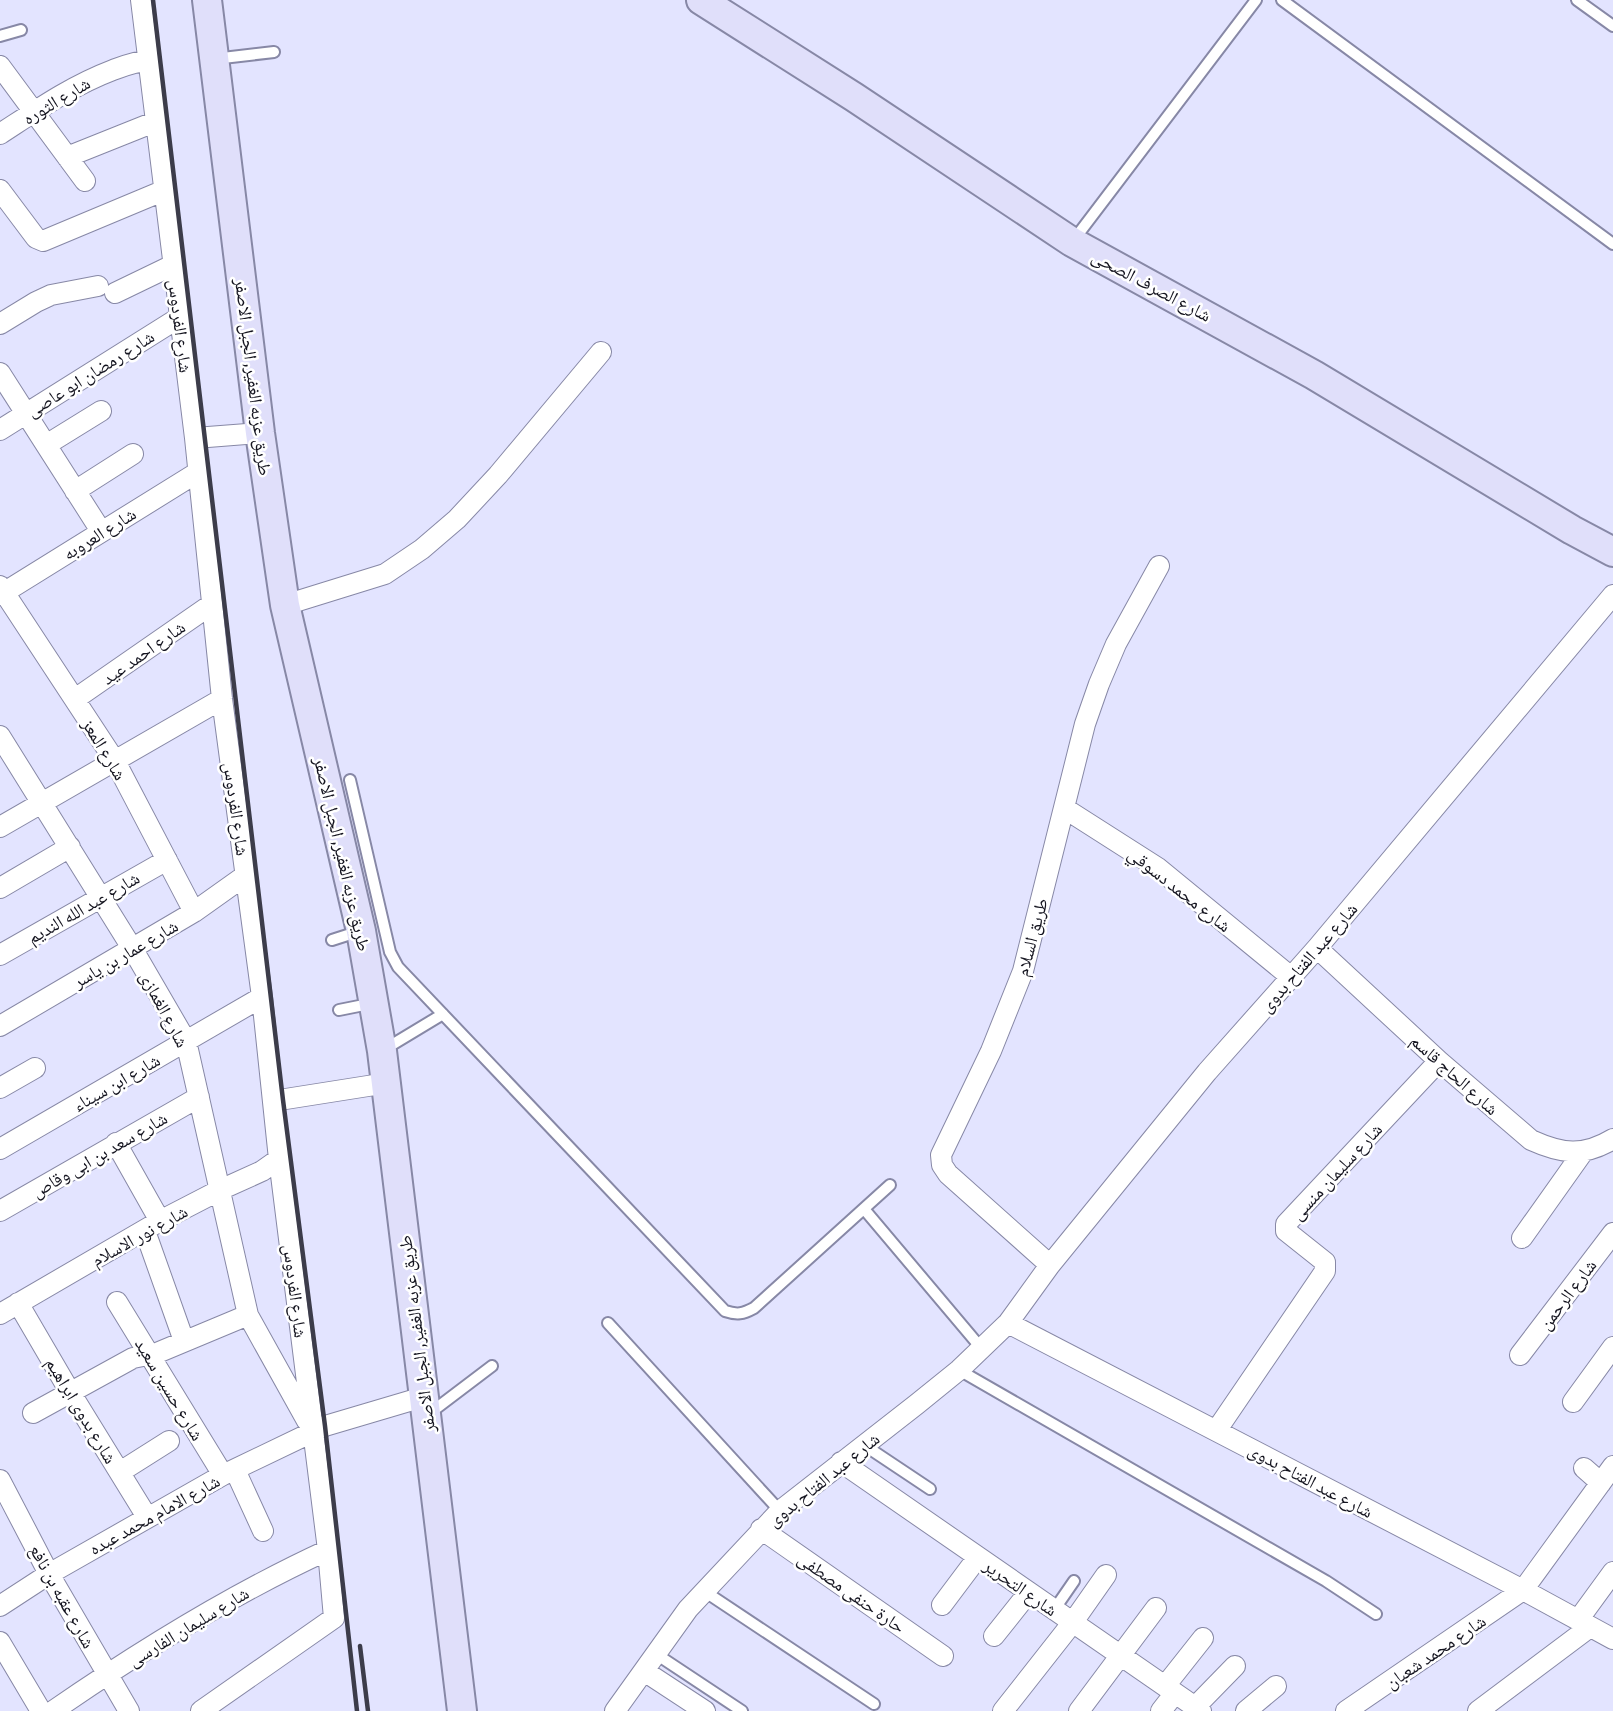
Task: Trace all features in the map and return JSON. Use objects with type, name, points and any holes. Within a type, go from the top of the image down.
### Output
[{"type":"street","name":"شارع الفردوس","points":[[141,0],[195,438],[222,699],[262,997],[279,1159],[328,1550],[334,1618],[201,1711]]},
{"type":"street","name":"طريق عزبه الغفير, الجبل الاصفر","points":[[207,0],[260,432],[285,605],[361,931],[387,1083],[462,1711]]},
{"type":"street","name":"شارع الصرف الصحى","points":[[702,0],[854,97],[1072,242],[1314,375],[1572,530],[1613,552]]},
{"type":"street","name":"شارع الثوره","points":[[0,134],[66,90],[140,61],[148,61]]},
{"type":"street","points":[[0,66],[86,181]]},
{"type":"street","points":[[67,157],[157,121]]},
{"type":"street","points":[[0,190],[36,238],[43,241],[165,190]]},
{"type":"street","points":[[0,324],[51,295],[107,290],[173,265]]},
{"type":"street","name":"شارع رمضان ابو عاصى","points":[[0,430],[25,412],[180,317]]},
{"type":"street","points":[[285,605],[385,574],[422,549],[457,519],[498,475],[601,352]]},
{"type":"street","points":[[0,373],[101,531]]},
{"type":"street","points":[[46,445],[101,411]]},
{"type":"street","points":[[195,438],[260,432]]},
{"type":"street","points":[[75,491],[133,454]]},
{"type":"street","name":"شارع العروبه","points":[[1,591],[198,472]]},
{"type":"street","name":"طريق السلام","points":[[1050,1265],[948,1174],[942,1165],[941,1155],[991,1051],[1023,971],[1085,724],[1099,684],[1116,644],[1159,566]]},
{"type":"street","name":"شارع المعز","points":[[1,591],[115,761],[194,912]]},
{"type":"street","name":"شارع عبد الفتاح بدوى","points":[[615,1711],[704,1591],[780,1511],[959,1370],[1008,1323],[1050,1265],[1207,1072],[1317,948],[1613,595]]},
{"type":"street","name":"شارع احمد عيد","points":[[75,699],[212,604]]},
{"type":"street","points":[[0,827],[222,699]]},
{"type":"street","name":"شارع الغمازى","points":[[0,736],[101,897],[186,1041],[248,1315],[313,1431]]},
{"type":"street","name":"شارع محمد دسوقي","points":[[1064,808],[1165,874],[1291,978]]},
{"type":"street","points":[[0,888],[70,847]]},
{"type":"street","name":"شارع عبد الله النديم","points":[[0,955],[167,860]]},
{"type":"street","name":"شارع عمار بن ياسر","points":[[0,1026],[194,912],[246,875]]},
{"type":"street","name":"شارع الحاج قاسم","points":[[1317,948],[1439,1061],[1531,1140],[1548,1148],[1565,1152],[1602,1146]]},
{"type":"street","name":"شارع ابن سيناء","points":[[0,1149],[262,997]]},
{"type":"street","name":"شارع سليمان منسى","points":[[1216,1431],[1326,1271],[1325,1262],[1286,1231],[1286,1224],[1439,1061]]},
{"type":"street","points":[[0,1088],[35,1068]]},
{"type":"street","points":[[273,1101],[387,1083]]},
{"type":"street","name":"شارع سعد بن ابى وقاص","points":[[0,1211],[199,1097]]},
{"type":"street","points":[[116,1143],[152,1226],[184,1341]]},
{"type":"street","points":[[1522,1238],[1602,1146]]},
{"type":"street","name":"شارع نور الاسلام","points":[[0,1314],[152,1226],[262,1171],[279,1159]]},
{"type":"street","name":"شارع الرحمن","points":[[1520,1355],[1613,1233]]},
{"type":"street","name":"شارع حسين سعيد","points":[[117,1302],[150,1356],[229,1473],[263,1531]]},
{"type":"street","name":"شارع بدوى ابراهيم","points":[[18,1303],[69,1392],[147,1516]]},
{"type":"street","points":[[33,1413],[133,1358],[140,1355],[150,1356],[248,1315]]},
{"type":"street","name":"شارع عبد الفتاح بدوى","points":[[1008,1323],[1613,1639]]},
{"type":"street","points":[[1573,1402],[1613,1347]]},
{"type":"street","name":"شارع الامام محمد عبده","points":[[0,1606],[147,1516],[313,1431],[424,1407]]},
{"type":"street","points":[[120,1472],[169,1441]]},
{"type":"street","name":"شارع التحرير","points":[[841,1462],[1198,1709]]},
{"type":"street","name":"شارع محمد شعبان","points":[[1346,1711],[1523,1590],[1613,1466]]},
{"type":"street","points":[[1584,1468],[1601,1483]]},
{"type":"street","name":"شارع عقبه بن نافع","points":[[0,1480],[49,1574],[129,1711]]},
{"type":"street","name":"حارة حنفى مصطفى","points":[[762,1529],[943,1656]]},
{"type":"street","name":"شارع سليمان الفارسى","points":[[53,1711],[107,1674],[262,1582],[328,1550]]},
{"type":"street","points":[[942,1605],[978,1557]]},
{"type":"street","points":[[1478,1711],[1584,1623],[1613,1572]]},
{"type":"street","points":[[1003,1711],[1106,1575]]},
{"type":"street","points":[[994,1636],[1029,1592]]},
{"type":"street","points":[[1079,1711],[1156,1608]]},
{"type":"street","points":[[1161,1711],[1170,1690],[1203,1638]]},
{"type":"street","points":[[0,1642],[41,1711]]},
{"type":"street","points":[[1198,1709],[1235,1666]]},
{"type":"street","points":[[644,1671],[705,1711]]},
{"type":"street","points":[[1246,1711],[1276,1686]]},
{"type":"lane","points":[[1072,242],[1256,0]]},
{"type":"lane","points":[[1282,0],[1613,244]]},
{"type":"lane","points":[[1577,0],[1613,26]]},
{"type":"lane","points":[[0,36],[21,30]]},
{"type":"lane","points":[[214,60],[274,52]]},
{"type":"lane","points":[[350,780],[393,960],[403,974],[725,1311],[735,1315],[754,1308],[890,1185]]},
{"type":"lane","points":[[332,940],[361,931]]},
{"type":"lane","points":[[339,1010],[374,1003]]},
{"type":"lane","points":[[382,1051],[443,1014]]},
{"type":"lane","points":[[864,1209],[982,1349]]},
{"type":"lane","points":[[608,1323],[780,1511]]},
{"type":"lane","points":[[424,1407],[492,1366]]},
{"type":"lane","points":[[959,1370],[1326,1581],[1376,1614]]},
{"type":"lane","points":[[864,1445],[930,1489]]},
{"type":"lane","points":[[1054,1610],[1074,1581]]},
{"type":"lane","points":[[704,1591],[874,1704]]},
{"type":"lane","points":[[656,1654],[742,1711]]},
{"type":"railway","points":[[153,0],[283,1100],[325,1426],[357,1711]]},
{"type":"railway","points":[[360,1646],[368,1711]]}]
